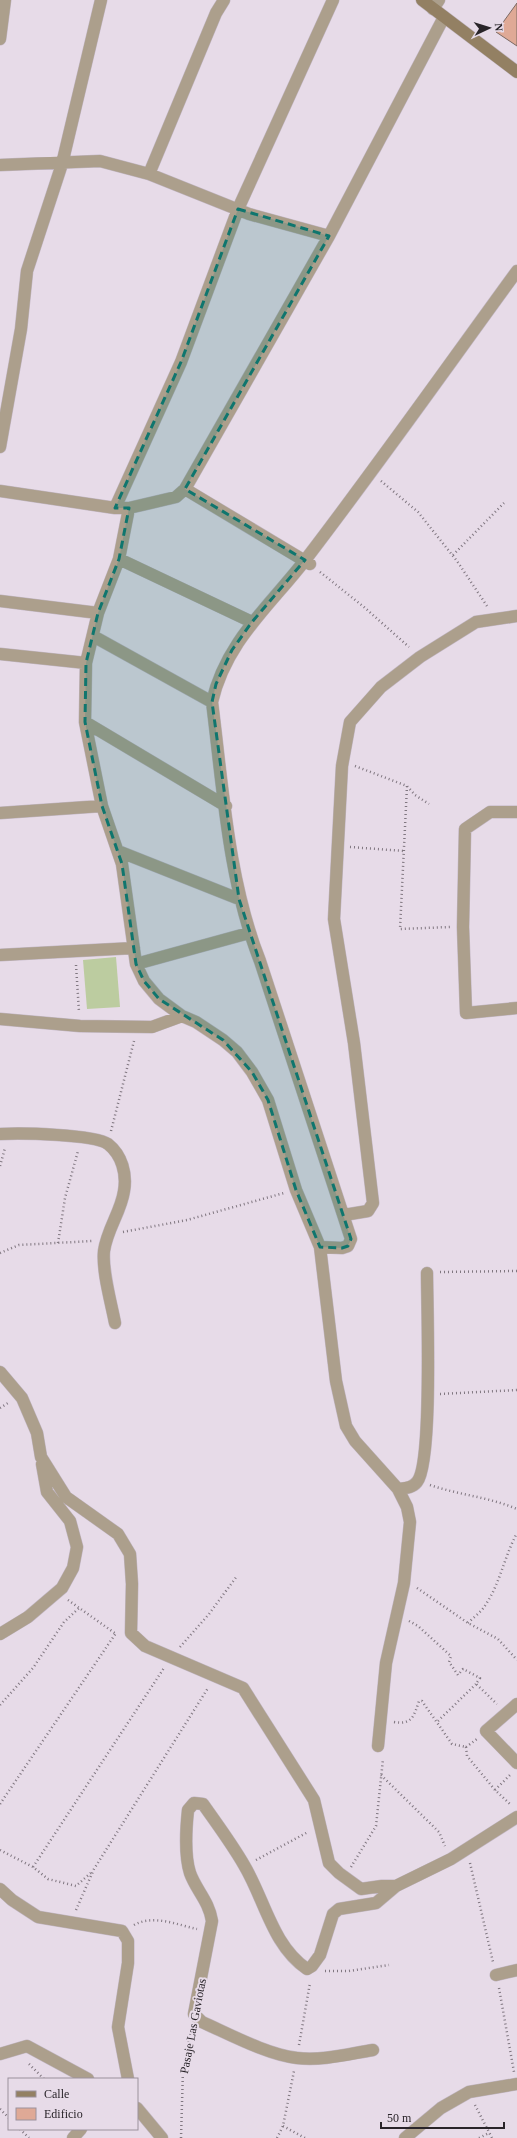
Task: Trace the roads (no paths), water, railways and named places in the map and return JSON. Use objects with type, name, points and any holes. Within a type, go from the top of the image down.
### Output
[{"type":"street","points":[[0,39],[5,0]]},
{"type":"street","points":[[0,447],[21,329],[27,271],[62,164],[101,0]]},
{"type":"street","points":[[149,174],[216,13],[224,0]]},
{"type":"street","points":[[115,508],[181,362],[238,209],[333,0]]},
{"type":"street","points":[[422,0],[436,4],[444,17],[517,72]]},
{"type":"street","points":[[0,491],[115,508],[129,508],[176,497],[185,489],[329,236],[444,17]]},
{"type":"street","points":[[0,165],[62,164],[100,161],[149,174],[238,209],[329,236]]},
{"type":"street","points":[[320,1247],[342,1248],[348,1246],[351,1239],[239,899],[212,702],[216,684],[232,650],[252,622],[308,563],[370,472],[517,271]]},
{"type":"street","points":[[185,489],[308,563]]},
{"type":"street","points":[[129,508],[119,559],[98,613],[86,663],[85,722],[102,806],[122,864],[136,964],[144,981],[159,999],[182,1016],[196,1022],[223,1040],[237,1052],[252,1072],[268,1100],[296,1190],[320,1247],[336,1381],[346,1426],[354,1441],[398,1490],[407,1507],[410,1522],[404,1583],[386,1663],[378,1746]]},
{"type":"street","points":[[119,559],[252,622]]},
{"type":"street","points":[[0,601],[98,613]]},
{"type":"street","points":[[344,1215],[368,1211],[373,1203],[354,1043],[334,920],[343,762],[350,722],[381,687],[420,657],[476,622],[517,616]]},
{"type":"street","points":[[93,636],[212,702]]},
{"type":"street","points":[[0,654],[86,663]]},
{"type":"street","points":[[85,722],[226,806]]},
{"type":"street","points":[[0,813],[102,806]]},
{"type":"street","points":[[517,812],[490,812],[465,829],[463,927],[466,1013],[517,1008]]},
{"type":"street","points":[[118,851],[239,899]]},
{"type":"street","points":[[136,964],[249,933]]},
{"type":"street","points":[[0,954],[134,948]]},
{"type":"street","points":[[0,1019],[80,1026],[152,1027],[182,1016]]},
{"type":"street","points":[[0,1134],[93,1138],[108,1144],[119,1157],[125,1174],[124,1192],[107,1238],[104,1253],[115,1323]]},
{"type":"street","points":[[398,1490],[411,1487],[418,1481],[422,1470],[424,1455],[428,1417],[427,1272]]},
{"type":"street","points":[[0,1372],[22,1398],[36,1433],[48,1492],[70,1521],[77,1547],[73,1568],[62,1588],[28,1617],[0,1634]]},
{"type":"street","points":[[41,1457],[66,1497],[118,1534],[130,1554],[132,1584],[132,1633],[145,1646],[243,1688],[314,1800],[329,1863],[345,1877],[361,1889],[396,1886],[451,1858],[515,1818]]},
{"type":"street","points":[[517,1704],[486,1731],[517,1763]]},
{"type":"street","name":"Pasaje Las Gaviotas","points":[[373,2050],[315,2059],[279,2055],[202,2022],[194,2014],[212,1915],[210,1908],[190,1873],[188,1860],[188,1810],[194,1803],[203,1804],[245,1866],[276,1934],[299,1963],[307,1969],[312,1966],[320,1955],[332,1914],[339,1909],[376,1903],[396,1886]]},
{"type":"street","points":[[0,1888],[12,1900],[38,1917],[122,1932],[128,1941],[128,1964],[118,2027],[128,2078]]},
{"type":"street","points":[[496,1975],[517,1970]]},
{"type":"street","points":[[0,2054],[27,2046],[86,2078]]},
{"type":"street","points":[[405,2138],[441,2108],[469,2092],[517,2084]]},
{"type":"street","points":[[138,2109],[162,2138]]},
{"type":"street","points":[[72,2138],[80,2130]]}]
